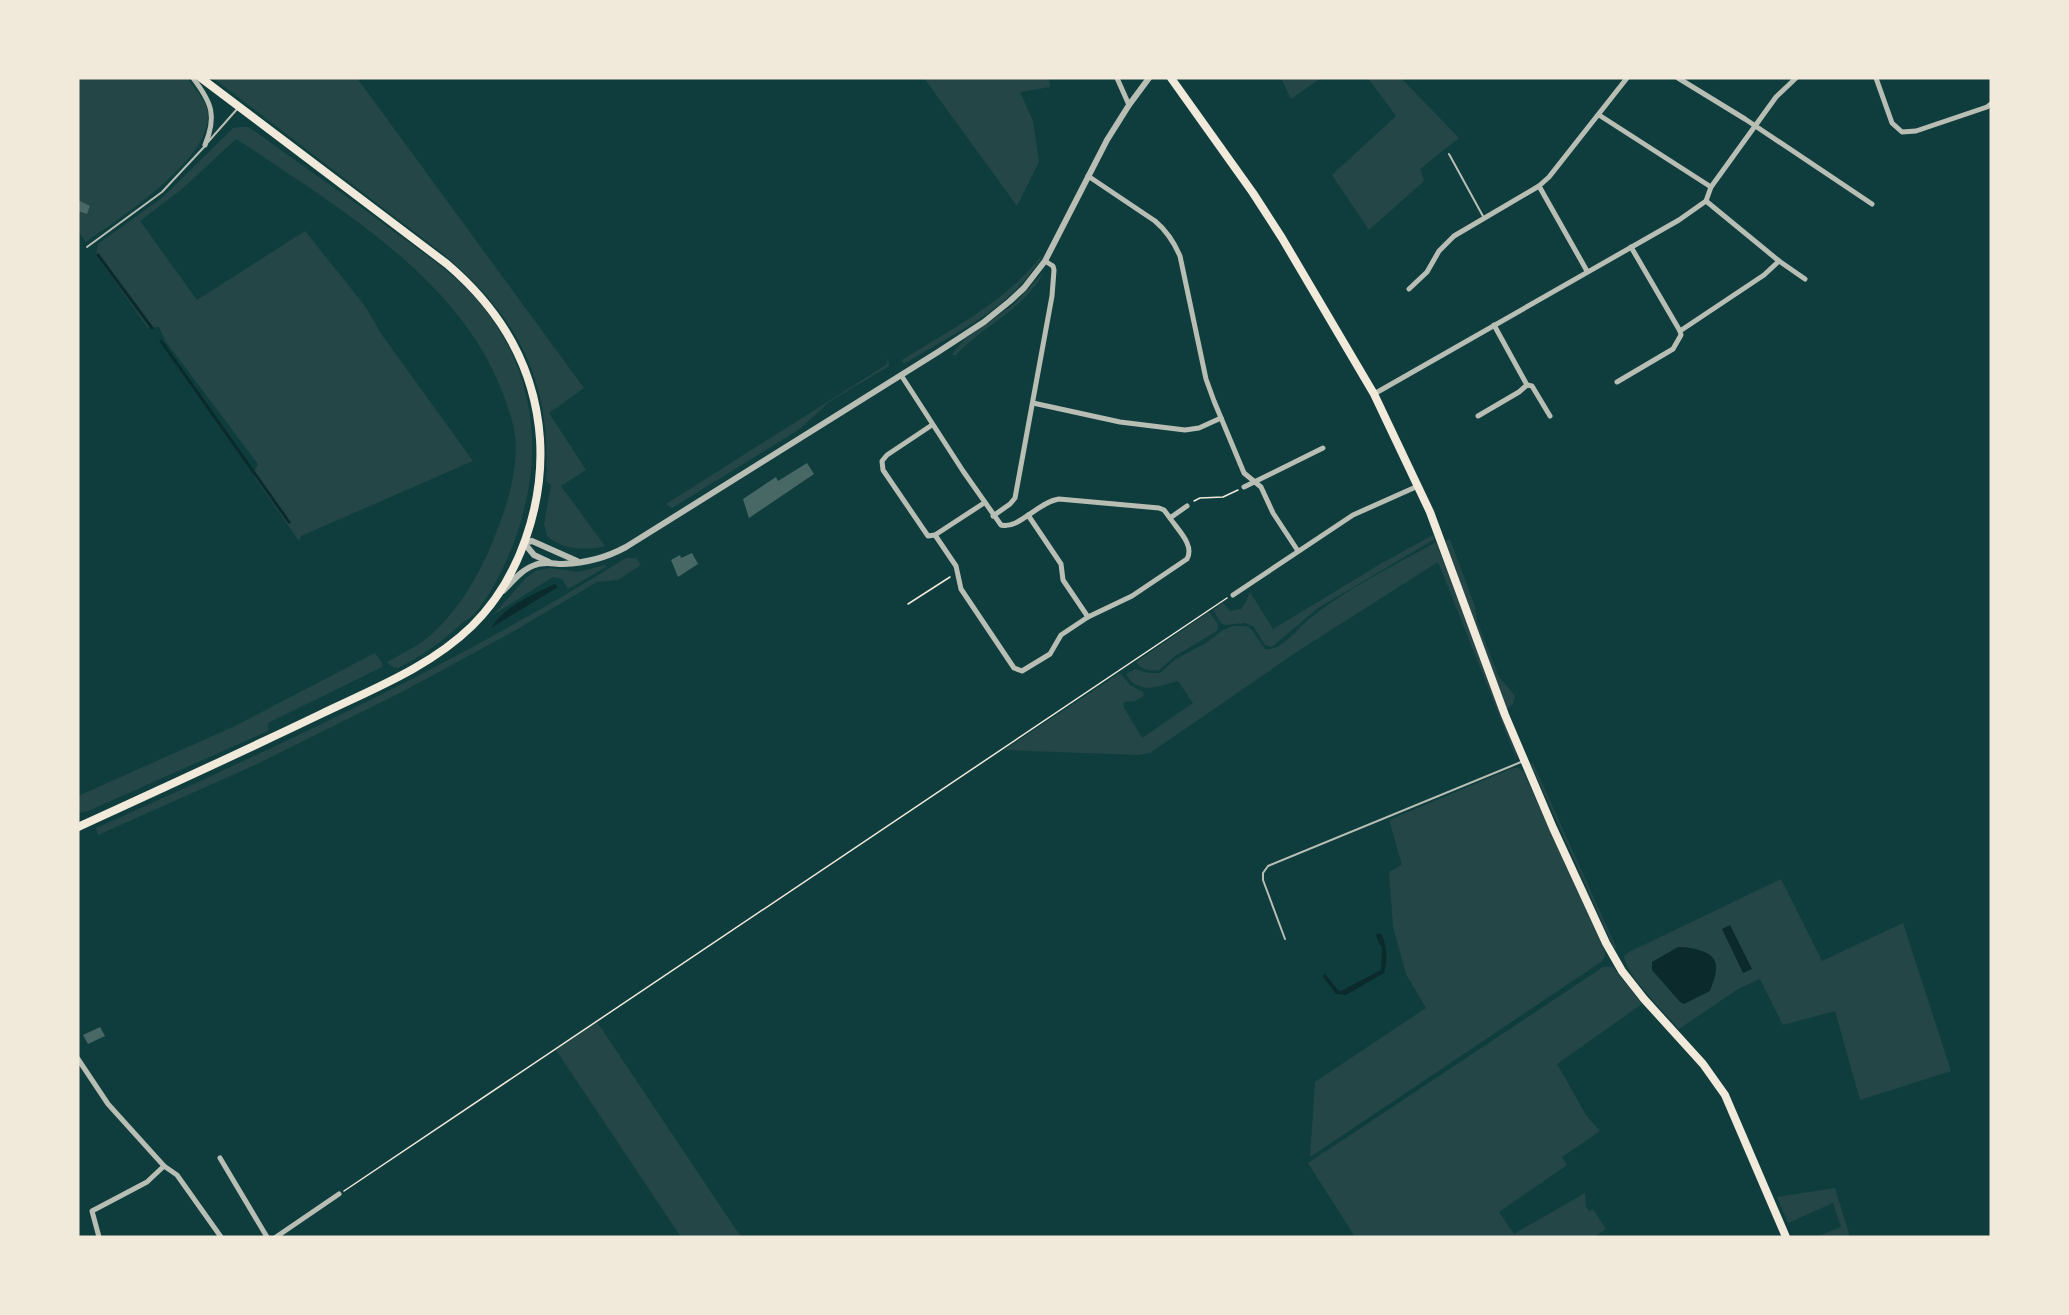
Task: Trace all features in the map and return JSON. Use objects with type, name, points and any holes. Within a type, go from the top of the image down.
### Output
[{"type":"main road","points":[[78,827],[260,744],[422,664],[457,639],[490,605],[515,562],[532,518],[538,481],[539,426],[526,370],[501,322],[476,291],[447,264],[201,78]]},
{"type":"main road","points":[[1171,78],[1253,193],[1282,238],[1374,394],[1430,512],[1505,715],[1606,943],[1622,971],[1644,999],[1703,1064],[1725,1095],[1786,1237]]},
{"type":"street","points":[[194,78],[208,100],[211,110],[212,128],[205,146]]},
{"type":"street","points":[[1117,78],[1129,105]]},
{"type":"street","points":[[490,605],[527,569],[542,563],[599,559],[626,547],[994,315],[1024,288],[1045,261],[1088,176],[1129,105],[1149,78]]},
{"type":"street","points":[[1410,289],[1427,272],[1439,251],[1454,236],[1539,186],[1556,169],[1627,78]]},
{"type":"street","points":[[1678,78],[1872,204]]},
{"type":"street","points":[[1374,394],[1631,248],[1706,201],[1711,187],[1776,97],[1796,78]]},
{"type":"street","points":[[1876,78],[1892,123],[1902,132],[1916,131],[1991,104]]},
{"type":"street","points":[[1599,115],[1711,187]]},
{"type":"street","points":[[1088,176],[1155,221],[1175,245],[1180,256],[1206,379],[1221,418],[1244,473],[1261,487],[1273,513],[1298,551]]},
{"type":"street","points":[[1539,186],[1587,272]]},
{"type":"street","points":[[1706,201],[1779,261],[1805,279]]},
{"type":"street","points":[[1617,382],[1673,349],[1681,335],[1631,248]]},
{"type":"street","points":[[993,516],[1015,498],[1054,274],[1053,266],[1045,261]]},
{"type":"street","points":[[1680,331],[1764,275],[1779,261]]},
{"type":"street","points":[[1494,325],[1527,385],[1532,386],[1550,416]]},
{"type":"street","points":[[901,375],[984,503],[1001,525],[1008,527],[1051,500],[1068,499],[1159,508],[1164,510],[1170,518],[1189,547],[1190,554],[1187,559],[1132,596],[1088,617],[1058,638],[1050,654],[1026,670],[1018,670],[1014,668],[961,589],[958,571],[935,535]]},
{"type":"street","points":[[1478,416],[1527,385]]},
{"type":"street","points":[[1033,403],[1120,422],[1185,430],[1199,428],[1221,418]]},
{"type":"street","points":[[933,425],[887,455],[882,464],[883,470],[925,534],[930,537],[984,503]]},
{"type":"street","points":[[1244,487],[1323,448]]},
{"type":"street","points":[[1233,595],[1353,515],[1418,486]]},
{"type":"street","points":[[1170,518],[1187,506]]},
{"type":"street","points":[[1028,515],[1061,564],[1063,580],[1088,617]]},
{"type":"street","points":[[553,563],[534,555],[524,543],[532,540],[578,562]]},
{"type":"street","points":[[78,1059],[108,1104],[165,1166],[177,1175],[221,1237]]},
{"type":"street","points":[[220,1158],[267,1237]]},
{"type":"street","points":[[99,1237],[92,1211],[147,1182],[165,1166]]},
{"type":"street","points":[[276,1237],[339,1194]]},
{"type":"lane","points":[[87,247],[162,192],[238,108]]},
{"type":"lane","points":[[1449,154],[1484,218]]},
{"type":"lane","points":[[1285,939],[1263,880],[1263,873],[1268,866],[1524,761]]},
{"type":"path","points":[[1187,506],[1200,498],[1224,497],[1244,487]]},
{"type":"path","points":[[908,604],[958,571]]},
{"type":"path","points":[[339,1194],[1233,595]]},
{"type":"shaded area","points":[[78,78],[187,78],[207,109],[207,127],[198,146],[182,165],[142,202],[86,242],[78,231]]},
{"type":"shaded area","points":[[213,78],[357,78],[584,388],[549,413],[586,470],[561,486],[605,546],[590,549],[567,547],[547,536],[544,524],[551,485],[546,481],[543,412],[536,382],[525,353],[510,326],[491,301],[442,253]]},
{"type":"shaded area","points":[[924,78],[1049,78],[1050,87],[1020,92],[1033,121],[1039,162],[1017,206]]},
{"type":"shaded area","points":[[1281,78],[1321,78],[1291,99]]},
{"type":"shaded area","points":[[1368,78],[1401,78],[1459,138],[1420,169],[1423,182],[1369,230],[1332,175],[1396,116]]},
{"type":"shaded area","points":[[248,127],[256,132],[429,257],[464,286],[486,311],[504,338],[517,366],[526,396],[531,427],[532,459],[528,491],[520,524],[507,560],[487,598],[472,616],[447,637],[398,668],[392,667],[387,662],[419,644],[444,622],[465,594],[483,564],[507,502],[514,471],[516,443],[511,416],[492,369],[473,336],[450,305],[423,277],[364,226],[236,139],[182,189],[140,221],[197,300],[305,231],[365,306],[382,335],[473,461],[301,536],[299,541],[253,475],[258,464],[166,342],[159,327],[148,328],[96,255],[98,244],[163,197],[233,128]]},
{"type":"shaded area","points":[[1041,256],[1028,276],[997,306],[980,319],[904,364],[902,360],[994,301],[1027,272]]},
{"type":"shaded area","points":[[1044,272],[1036,285],[1014,307],[955,356],[952,354],[965,339],[1013,305]]},
{"type":"shaded area","points":[[888,358],[889,366],[829,402],[800,429],[672,508],[666,504],[886,365]]},
{"type":"shaded area","points":[[1433,535],[1435,539],[1318,608],[1272,647],[1265,645],[1254,627],[1245,623],[1225,625],[1221,623],[1213,610],[1223,603],[1230,611],[1241,609],[1250,592],[1273,629]]},
{"type":"shaded area","points":[[1450,539],[1475,607],[1477,621],[1499,677],[1515,696],[1513,704],[1507,709],[1445,541]]},
{"type":"shaded area","points":[[1436,542],[1516,752],[1517,760],[1438,562],[1298,651],[1150,753],[1139,755],[1004,750],[1120,673],[1130,685],[1143,692],[1144,696],[1135,701],[1124,702],[1123,706],[1142,738],[1193,703],[1178,681],[1149,688],[1137,685],[1126,674],[1135,669],[1148,673],[1160,673],[1176,659],[1206,643],[1223,630],[1234,626],[1246,626],[1251,629],[1265,649],[1277,647],[1339,597]]},
{"type":"shaded area","points":[[626,558],[636,558],[641,565],[618,580],[597,582],[514,631],[402,692],[255,765],[98,835],[96,828],[299,735],[432,669],[562,597]]},
{"type":"shaded area","points":[[605,565],[606,567],[568,589],[562,579],[553,577],[493,615],[535,571],[550,568],[578,572]]},
{"type":"shaded area","points":[[555,584],[558,587],[491,628],[511,607]]},
{"type":"shaded area","points":[[1209,612],[1218,624],[1217,631],[1175,656],[1159,670],[1146,669],[1136,662]]},
{"type":"shaded area","points":[[375,653],[382,667],[268,723],[268,731],[88,811],[78,813],[78,796],[235,726]]},
{"type":"shaded area","points":[[1533,763],[1617,949],[1614,948],[1531,764]]},
{"type":"shaded area","points":[[1513,768],[1523,771],[1605,951],[1605,956],[1601,962],[1310,1157],[1315,1082],[1426,1008],[1406,974],[1393,927],[1389,872],[1402,865],[1389,820]]},
{"type":"shaded area","points":[[1781,879],[1822,961],[1903,923],[1951,1071],[1860,1100],[1835,1011],[1783,1025],[1760,979],[1738,989],[1679,1029],[1631,973],[1624,956],[1629,952]]},
{"type":"shaded area","points":[[1730,925],[1752,969],[1743,973],[1722,929]]},
{"type":"shaded area","points":[[1379,933],[1382,935],[1386,949],[1384,973],[1346,995],[1336,994],[1323,977],[1324,973],[1341,991],[1381,970],[1382,947],[1376,935]]},
{"type":"shaded area","points":[[1678,947],[1693,948],[1709,954],[1716,968],[1710,991],[1684,1004],[1652,970],[1652,962]]},
{"type":"shaded area","points":[[1603,967],[1613,967],[1642,1004],[1557,1064],[1586,1115],[1600,1131],[1562,1157],[1567,1165],[1499,1212],[1514,1234],[1585,1193],[1586,1207],[1589,1211],[1593,1209],[1606,1229],[1594,1237],[1355,1237],[1308,1163]]},
{"type":"shaded area","points":[[597,1022],[741,1237],[681,1237],[556,1050]]},
{"type":"shaded area","points":[[1835,1188],[1850,1237],[1816,1237],[1841,1227],[1833,1203],[1788,1223],[1777,1197]]},
{"type":"building","points":[[78,200],[90,206],[87,214],[78,211]]},
{"type":"building","points":[[807,463],[814,474],[749,518],[743,499],[776,477],[778,481]]},
{"type":"building","points":[[692,553],[698,564],[678,577],[671,560],[680,555],[681,558]]},
{"type":"building","points":[[100,1027],[105,1036],[88,1044],[83,1035]]},
{"type":"waterway","points":[[98,255],[152,328]]},
{"type":"waterway","points":[[161,341],[289,522]]}]
